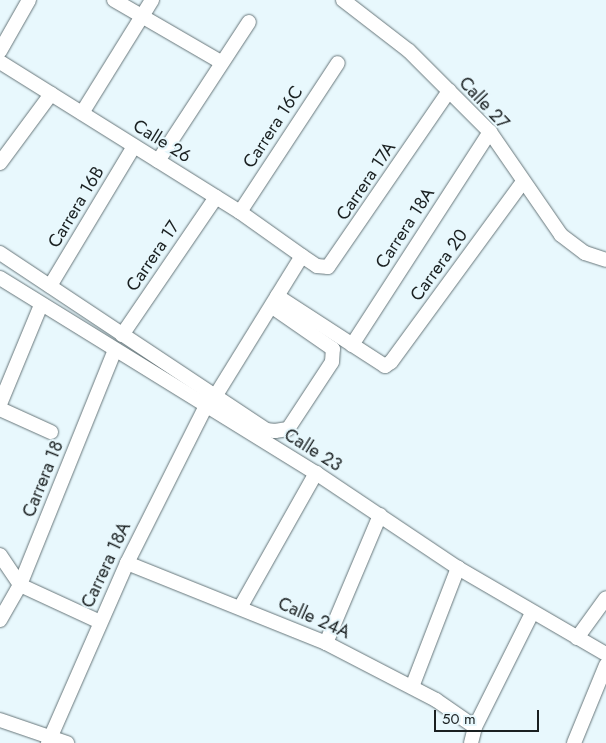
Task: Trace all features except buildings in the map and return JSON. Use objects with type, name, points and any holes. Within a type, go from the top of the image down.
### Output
[{"type":"street","points":[[0,50],[29,0]]},
{"type":"street","points":[[114,0],[221,62]]},
{"type":"street","points":[[82,113],[152,0]]},
{"type":"street","name":"Calle 27","points":[[343,0],[408,51],[490,132],[522,183],[561,235],[585,253],[605,261]]},
{"type":"street","points":[[158,161],[221,62],[249,22]]},
{"type":"street","name":"Calle 26","points":[[0,62],[240,212],[302,256]]},
{"type":"street","name":"Carrera 16C","points":[[240,212],[338,63]]},
{"type":"street","name":"Carrera 17A","points":[[302,256],[317,266],[328,267],[336,258],[448,91]]},
{"type":"street","points":[[0,162],[52,94]]},
{"type":"street","name":"Carrera 18A","points":[[352,345],[490,132]]},
{"type":"street","name":"Carrera 16B","points":[[50,286],[134,146]]},
{"type":"street","name":"Carrera 20","points":[[352,345],[385,366],[391,362],[522,183]]},
{"type":"street","name":"Carrera 17","points":[[122,335],[216,197]]},
{"type":"street","points":[[0,253],[266,430],[288,429],[332,362],[333,349],[274,301]]},
{"type":"street","points":[[216,395],[302,256]]},
{"type":"street","name":"Calle 23","points":[[0,278],[316,473],[458,568],[532,613],[606,654]]},
{"type":"street","points":[[274,301],[352,345]]},
{"type":"street","points":[[0,404],[41,305]]},
{"type":"street","name":"Carrera 18","points":[[0,620],[20,585],[115,350]]},
{"type":"street","name":"Carrera 18A","points":[[49,739],[127,563],[206,406]]},
{"type":"street","points":[[0,409],[51,432]]},
{"type":"street","points":[[241,606],[316,473]]},
{"type":"street","points":[[326,643],[380,515]]},
{"type":"street","points":[[0,555],[20,585],[100,622]]},
{"type":"street","name":"Calle 24A","points":[[127,563],[241,606],[326,643],[412,687],[475,727]]},
{"type":"street","points":[[412,687],[458,568]]},
{"type":"street","points":[[577,638],[606,598]]},
{"type":"street","points":[[471,743],[475,727],[532,613]]},
{"type":"street","points":[[574,743],[606,665]]},
{"type":"street","points":[[0,720],[49,739],[67,743]]}]
